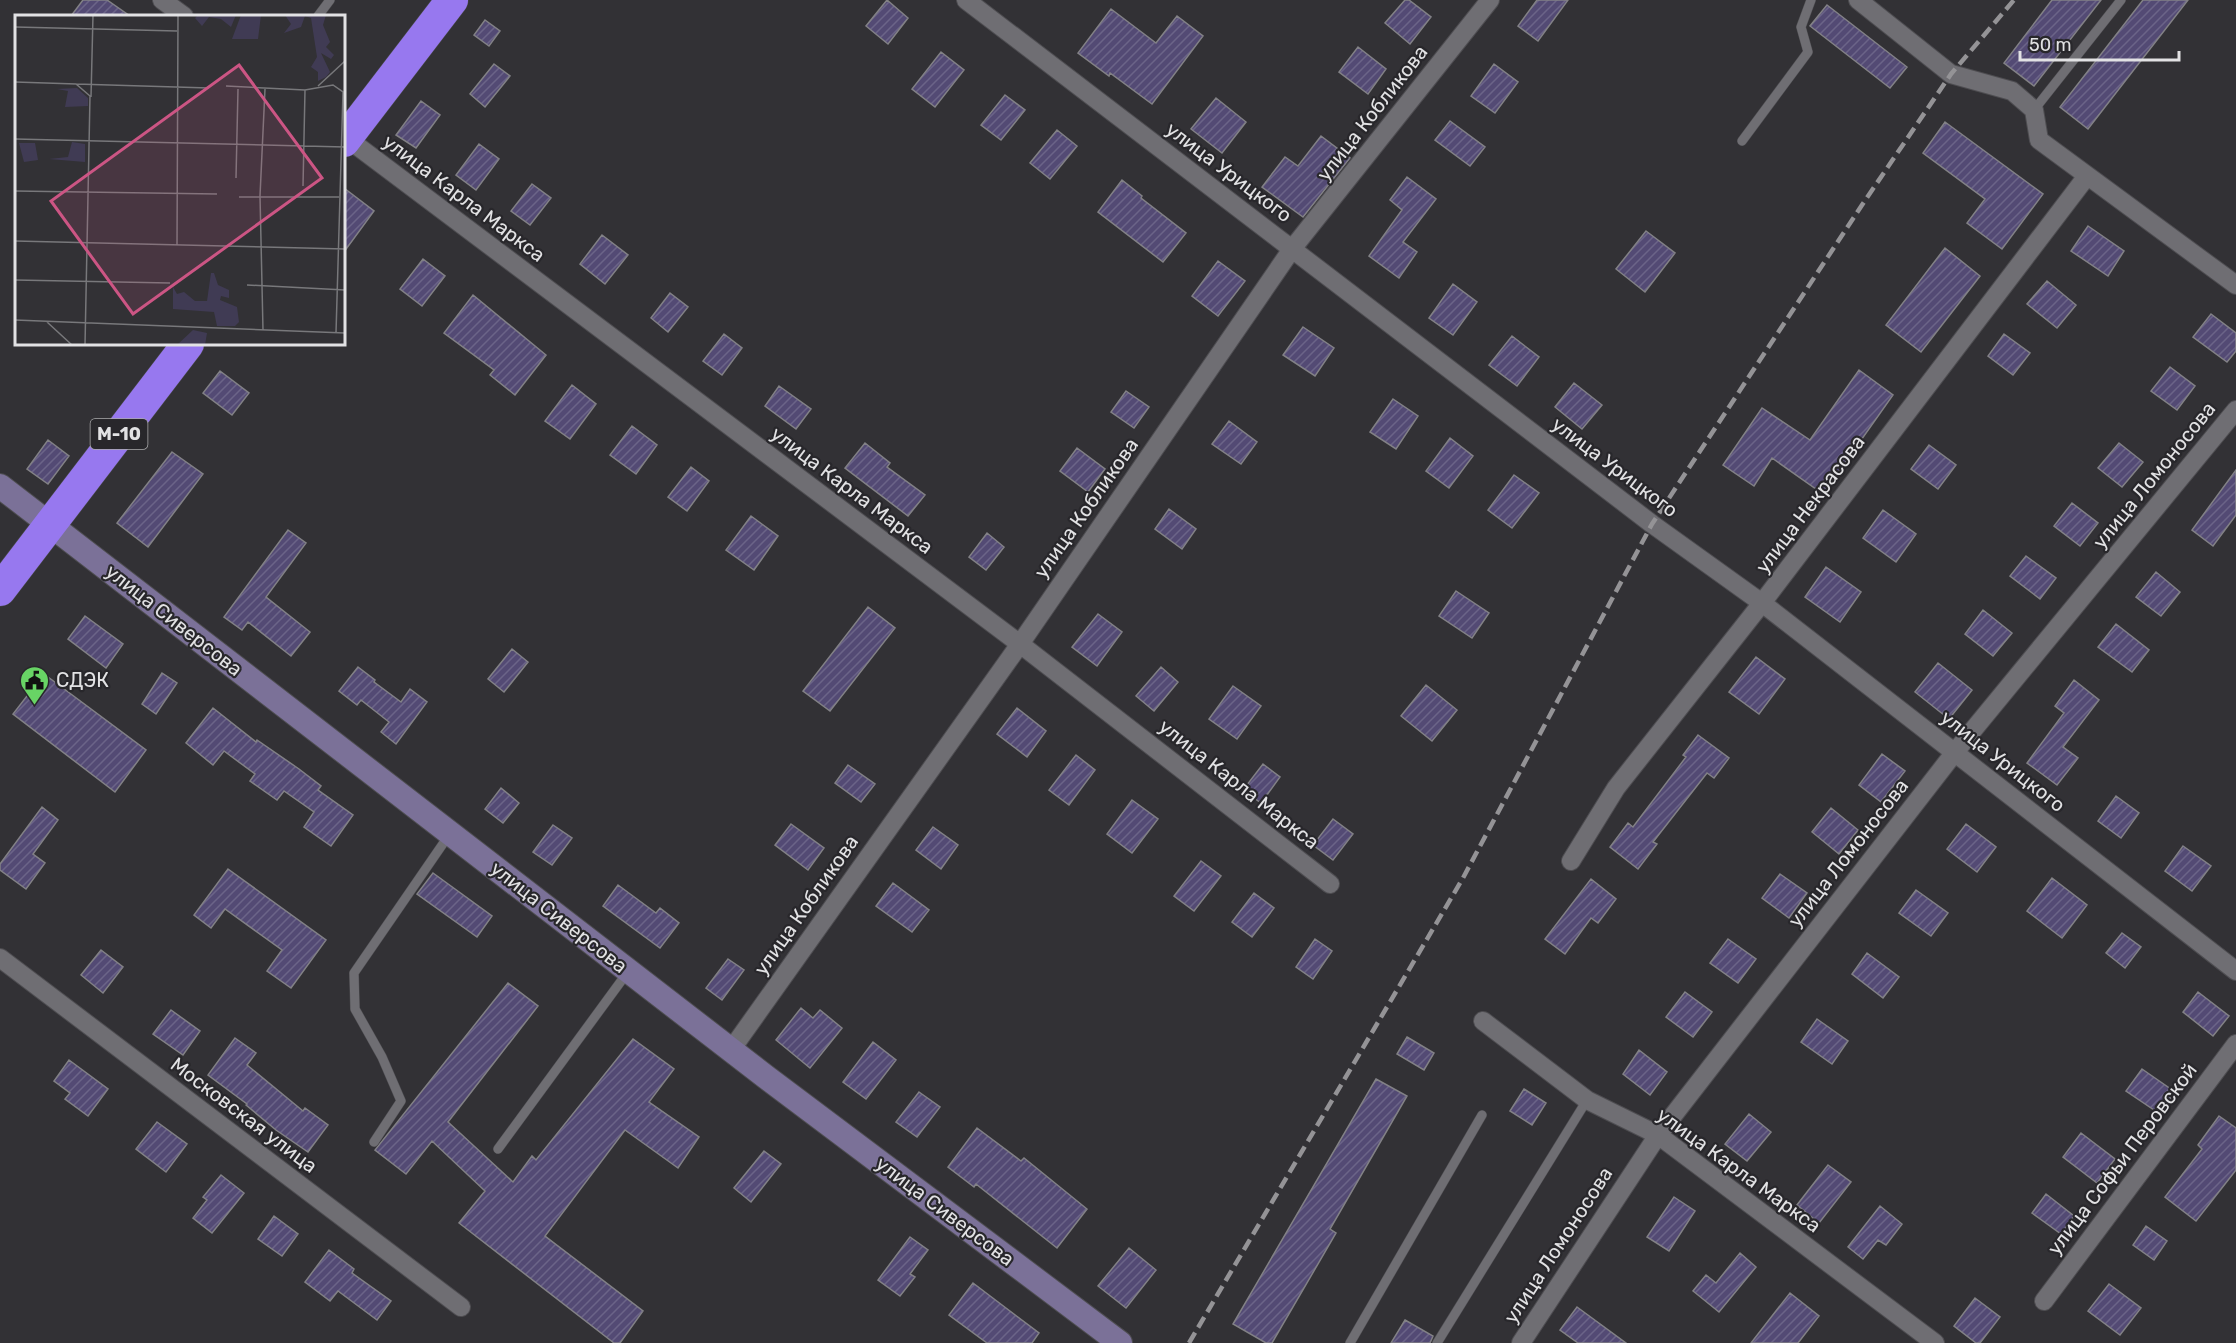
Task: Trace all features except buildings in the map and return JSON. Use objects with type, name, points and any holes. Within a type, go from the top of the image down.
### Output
[{"type":"highway","points":[[345,137],[452,0]]},
{"type":"highway","name":"М-10","points":[[0,590],[187,345]]},
{"type":"street","points":[[162,0],[183,15]]},
{"type":"street","name":"улица Урицкого","points":[[966,0],[1643,517],[1762,603],[2236,970]]},
{"type":"street","name":"улица Кобликова","points":[[731,1050],[1020,644],[1292,249],[1490,0]]},
{"type":"street","points":[[1862,3],[1951,74],[2012,91],[2034,110],[2039,140],[2236,285]]},
{"type":"street","name":"улица Карла Маркса","points":[[345,139],[1020,644],[1330,884]]},
{"type":"street","name":"улица Некрасова","points":[[1571,861],[1616,788],[1762,603],[2087,176]]},
{"type":"street","name":"улица Ломоносова","points":[[1521,1343],[1658,1135],[1955,752],[2236,410]]},
{"type":"street","name":"улица Сиверсова","points":[[0,486],[731,1050],[1120,1343]]},
{"type":"street","name":"Московская улица","points":[[0,958],[461,1307]]},
{"type":"street","name":"улица Карла Маркса","points":[[1483,1021],[1587,1100],[1658,1135],[1935,1343]]},
{"type":"street","name":"улица Софьи Перовской","points":[[2044,1301],[2236,1044]]},
{"type":"lane","points":[[319,15],[330,0]]},
{"type":"lane","points":[[1742,141],[1808,52],[1801,27],[1811,0]]},
{"type":"lane","points":[[2034,110],[2121,0]]},
{"type":"lane","points":[[374,1142],[401,1101],[382,1057],[355,1009],[354,974],[451,833]]},
{"type":"lane","points":[[498,1149],[628,971]]},
{"type":"lane","points":[[1437,1343],[1587,1100]]},
{"type":"lane","points":[[1350,1343],[1482,1115]]},
{"type":"railway","points":[[1189,1343],[1463,878],[1652,524],[1951,74],[2014,0]]},
{"type":"place","name":"СДЭК","points":[[35,706]]}]
